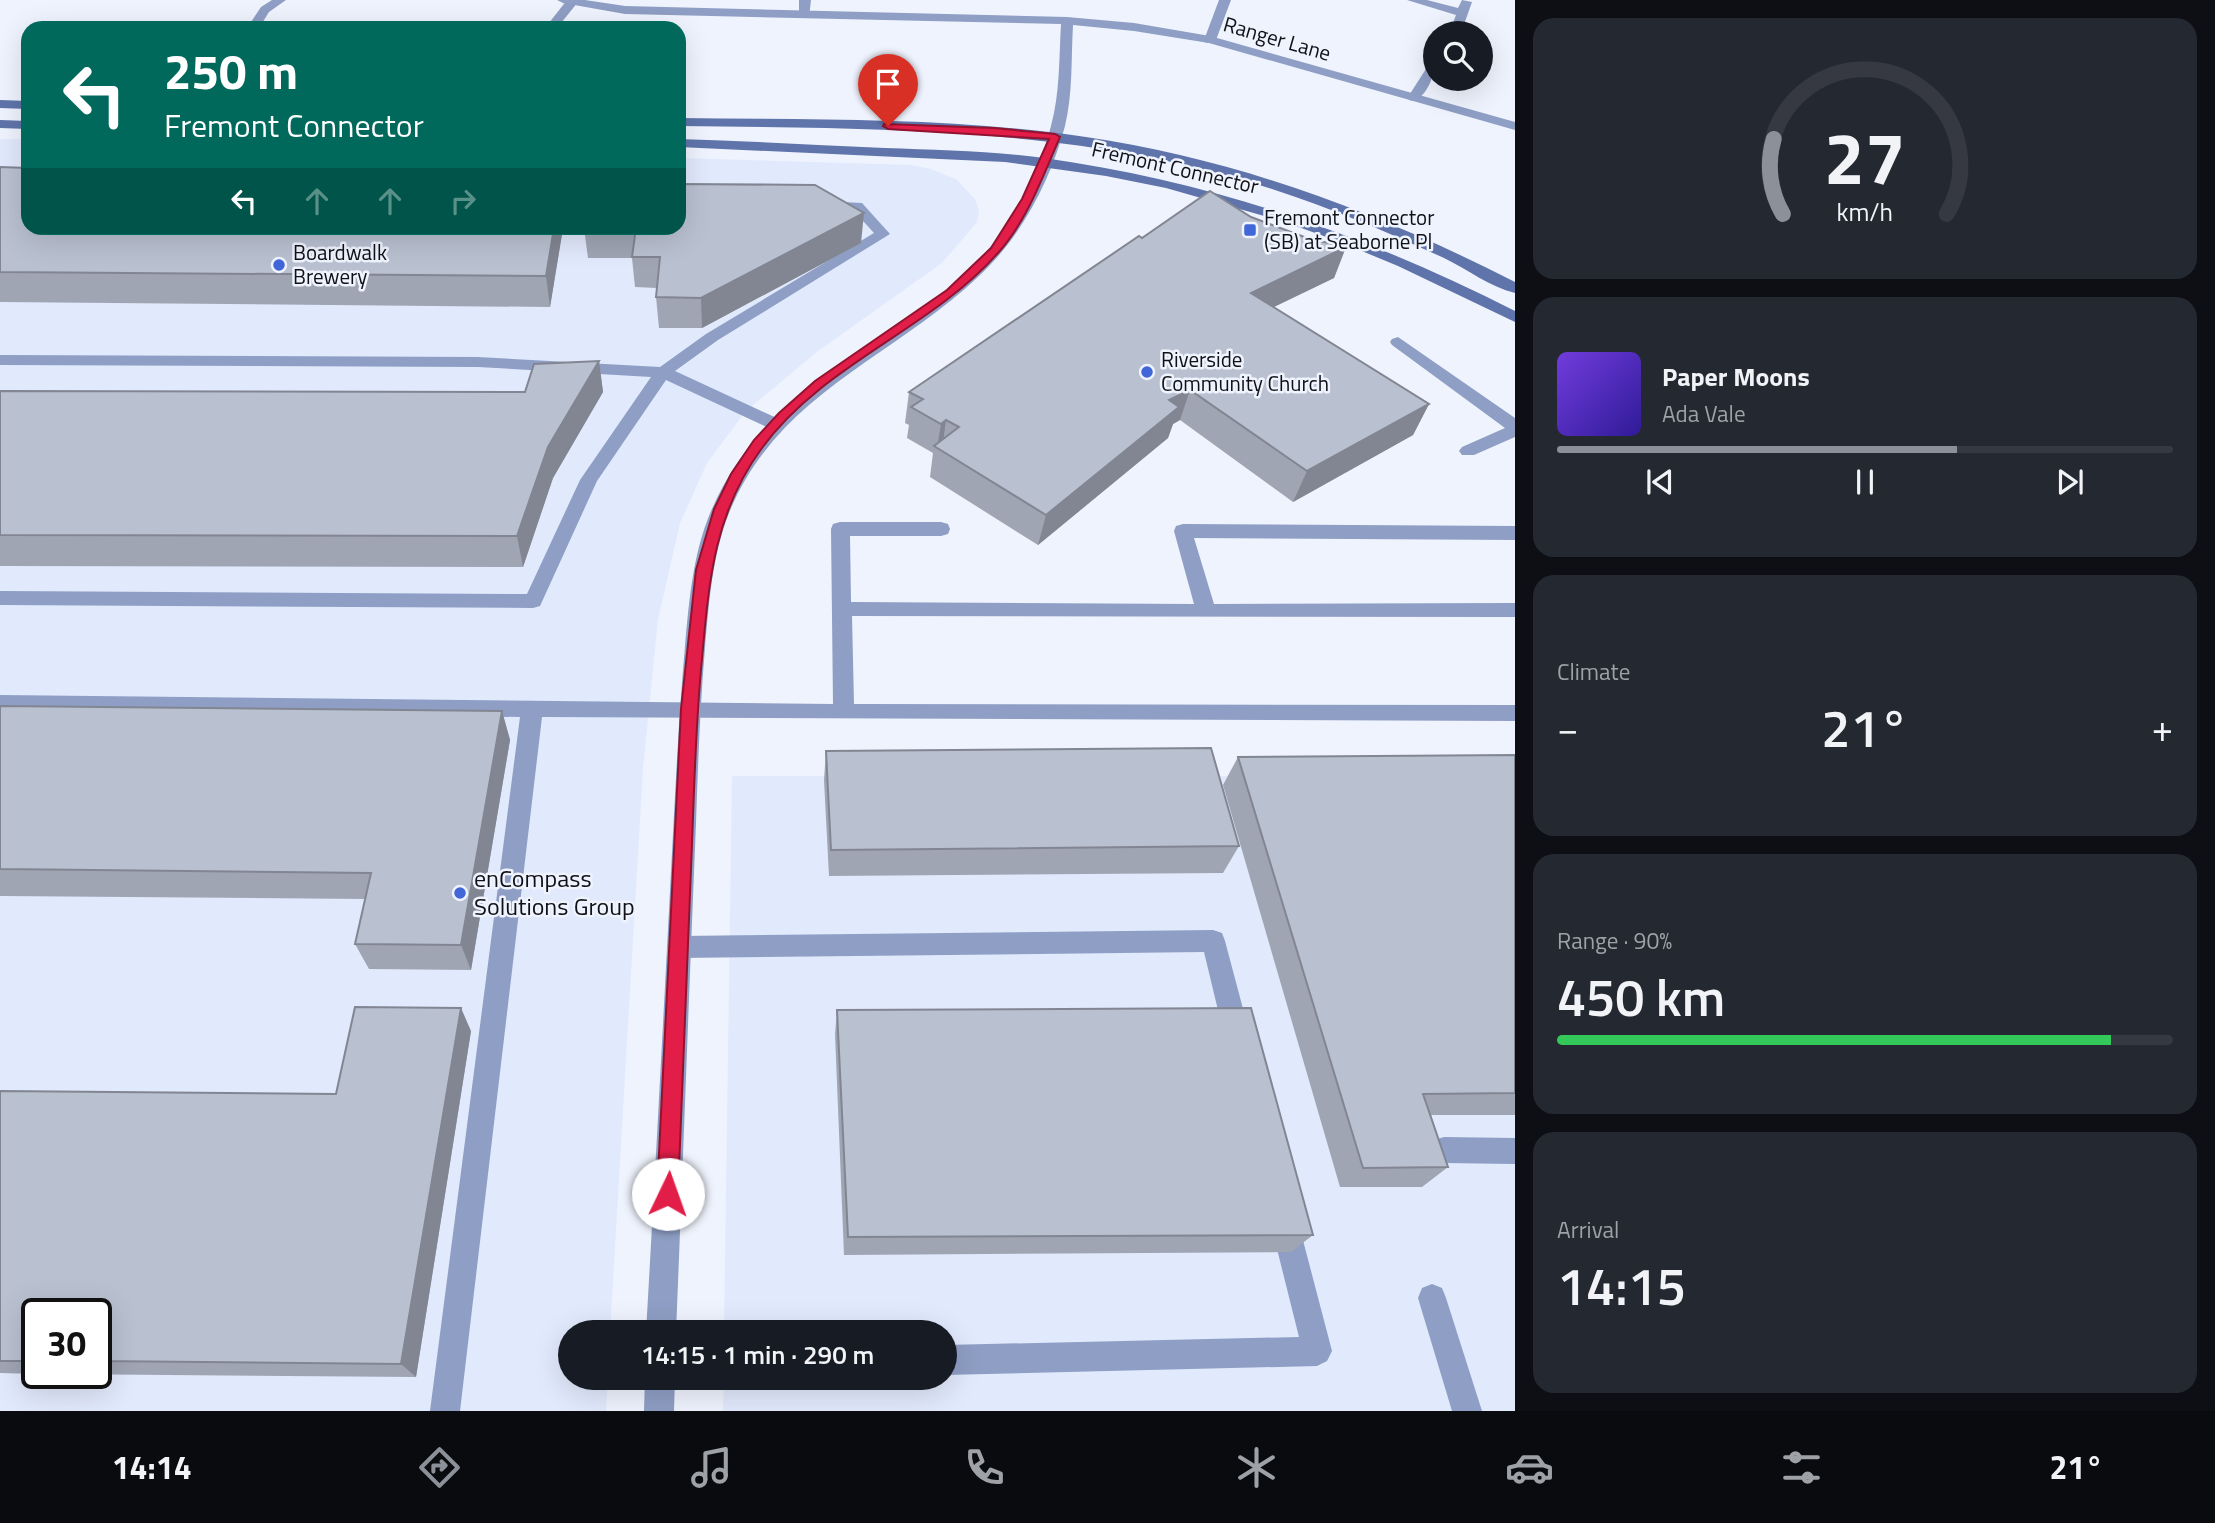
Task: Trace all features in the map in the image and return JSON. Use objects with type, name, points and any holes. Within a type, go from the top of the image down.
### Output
[{"type":"main road","points":[[0,104],[21,104]]},
{"type":"main road","name":"Fremont Connector","points":[[686,122],[912,126],[1055,137],[1172,157],[1274,184],[1398,230],[1515,288]]},
{"type":"main road","points":[[0,124],[21,125]]},
{"type":"main road","name":"Fremont Connector","points":[[686,143],[974,155],[1045,162],[1187,189],[1302,222],[1397,259],[1515,317]]},
{"type":"street","points":[[258,21],[265,10],[280,0]]},
{"type":"street","points":[[804,14],[805,0]]},
{"type":"street","points":[[1210,40],[1225,0]]},
{"type":"street","points":[[1413,0],[1463,13]]},
{"type":"street","points":[[1460,21],[1467,0]]},
{"type":"street","points":[[555,21],[567,1]]},
{"type":"street","name":"Ranger Lane","points":[[567,1],[625,10],[1067,22],[1134,27],[1210,40],[1515,125]]},
{"type":"street","points":[[663,1320],[689,709],[699,600],[710,542],[721,509],[738,474],[775,424],[820,384],[951,292],[996,250],[1045,162],[1055,137],[1063,105],[1067,22]]},
{"type":"street","points":[[1415,97],[1423,84]]},
{"type":"street","points":[[0,598],[533,601],[589,480],[663,372],[712,337],[883,234],[857,206],[802,204]]},
{"type":"street","points":[[1398,342],[1515,428],[1468,452]]},
{"type":"street","points":[[0,359],[478,362],[663,372],[775,424]]},
{"type":"street","points":[[844,712],[840,529],[941,529]]},
{"type":"street","points":[[1206,611],[1183,531],[1515,533]]},
{"type":"street","points":[[840,609],[1515,610]]},
{"type":"street","points":[[0,704],[844,712],[1515,713]]},
{"type":"street","points":[[445,1411],[532,709]]},
{"type":"street","points":[[679,947],[1213,941],[1243,1060]]},
{"type":"street","points":[[1444,1150],[1515,1151]]},
{"type":"street","points":[[957,1360],[1317,1351],[1280,1205]]},
{"type":"street","points":[[1432,1298],[1466,1411]]},
{"type":"street","points":[[659,1411],[660,1390]]},
{"type":"shaded area","points":[[0,139],[21,139],[21,235],[686,235],[686,158],[910,165],[931,169],[956,179],[975,199],[979,211],[977,222],[942,263],[818,351],[745,412],[707,463],[680,523],[658,619],[643,769],[611,1320],[558,1320],[558,1390],[607,1390],[606,1411],[0,1411]]},
{"type":"shaded area","points":[[732,776],[1515,776],[1515,1411],[723,1411],[724,1390],[957,1390],[957,1320],[724,1320]]},
{"type":"building","points":[[0,167],[21,168],[21,235],[553,235],[546,276],[0,272]]},
{"type":"building","points":[[686,184],[815,185],[864,213],[701,298],[656,297],[660,257],[632,257],[635,235],[686,235]]},
{"type":"building","name":"Riverside Community Church","points":[[1210,191],[1251,217],[1307,238],[1346,247],[1251,293],[1429,404],[1307,471],[1190,390],[1169,400],[1179,407],[1046,515],[934,446],[959,427],[946,420],[941,424],[911,407],[923,399],[909,392]]},
{"type":"building","points":[[599,361],[548,447],[517,536],[0,535],[0,391],[525,392],[534,364]]},
{"type":"building","points":[[0,706],[502,711],[461,945],[355,944],[371,873],[0,869]]},
{"type":"building","points":[[1211,748],[1239,846],[831,850],[826,751]]},
{"type":"building","points":[[1515,755],[1515,1093],[1423,1094],[1448,1167],[1363,1168],[1238,757]]},
{"type":"building","points":[[355,1007],[461,1008],[401,1364],[112,1361],[112,1298],[21,1298],[21,1361],[0,1361],[0,1091],[336,1094]]},
{"type":"building","points":[[1251,1008],[1313,1235],[848,1237],[837,1010]]},
{"type":"place","name":"Fremont Connector (SB) at Seaborne Pl","points":[[1250,230]]},
{"type":"place","name":"Boardwalk Brewery","points":[[279,265]]},
{"type":"place","name":"Riverside Community Church","points":[[1147,372]]},
{"type":"place","name":"enCompass Solutions Group","points":[[460,893]]},
{"type":"route","points":[[668,1194],[689,709],[703,570],[721,509],[738,474],[759,443],[783,416],[820,384],[951,292],[996,250],[1028,199],[1055,137],[888,126]]}]
